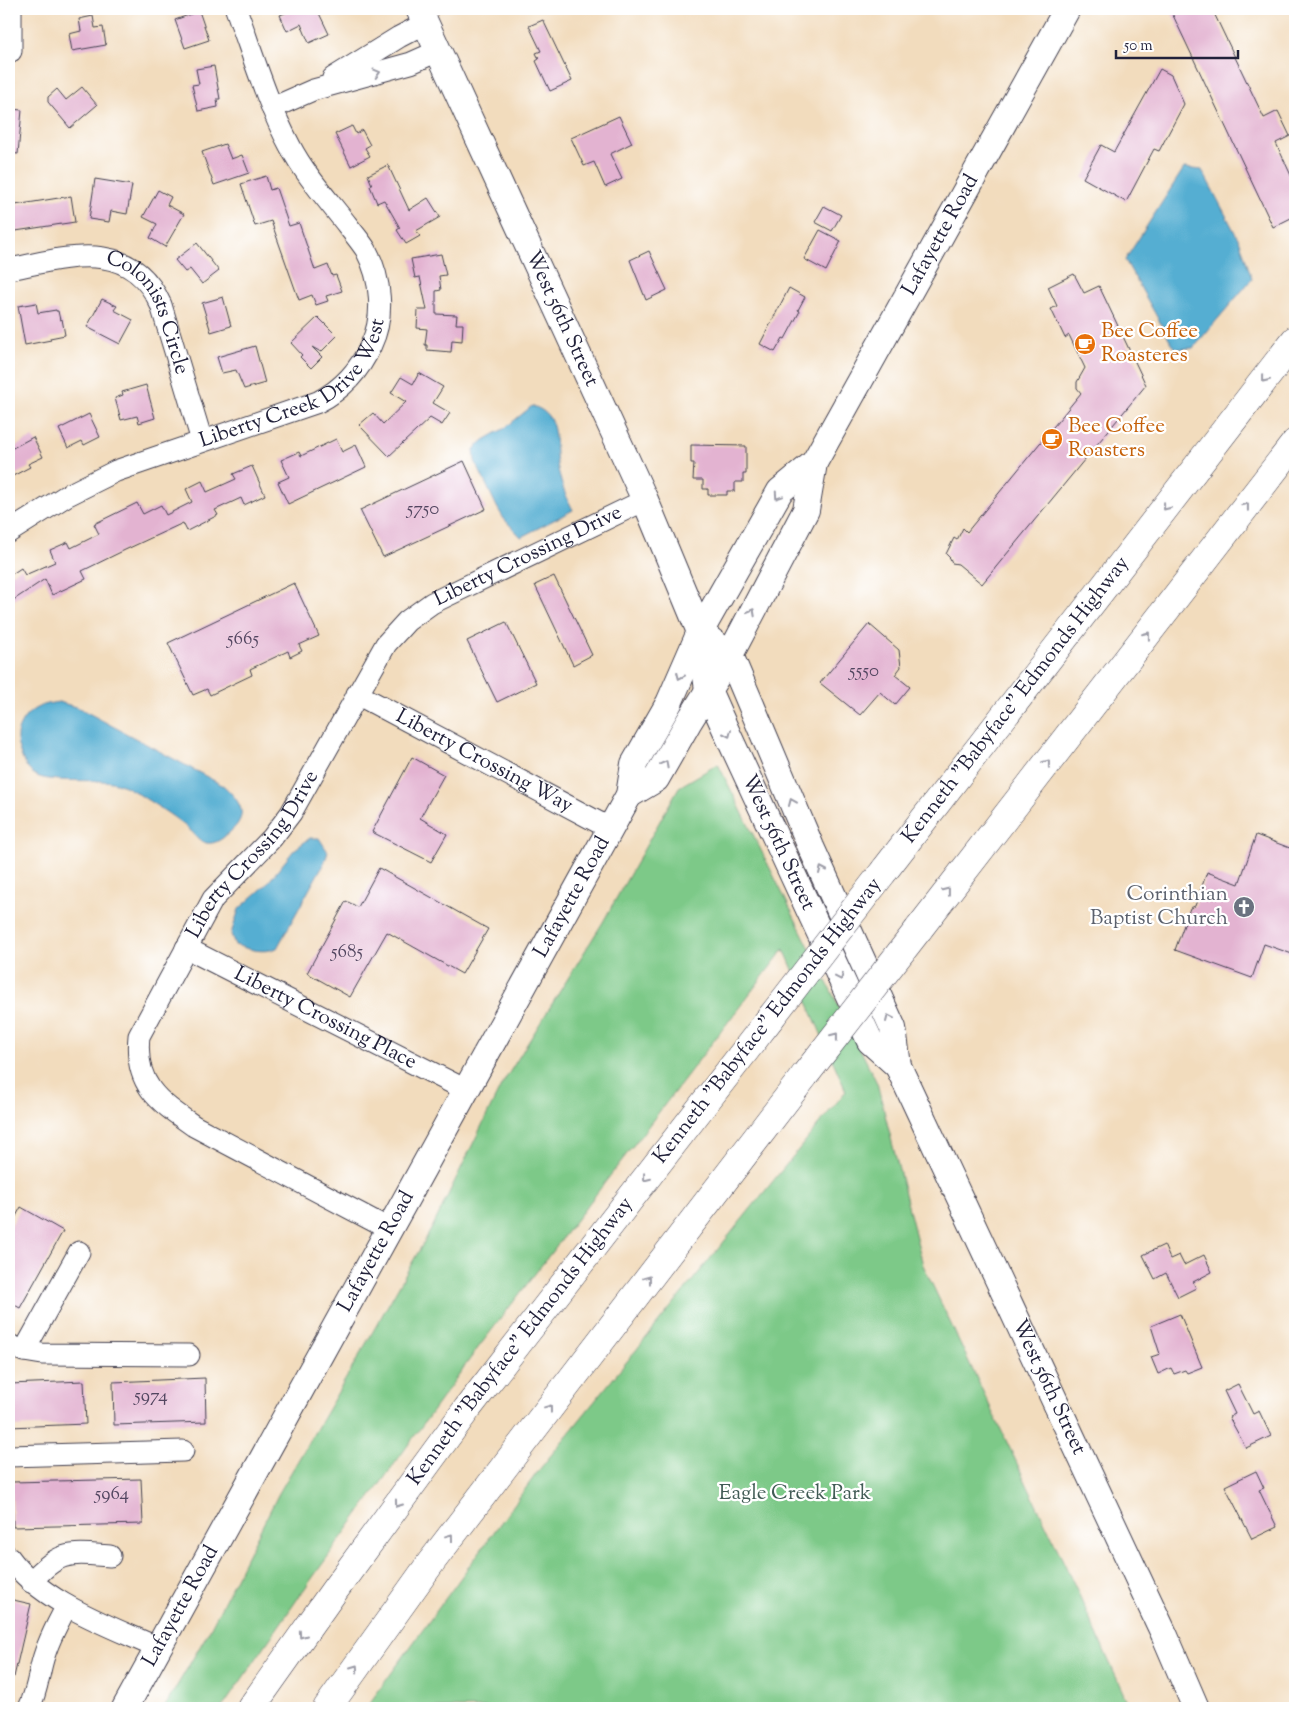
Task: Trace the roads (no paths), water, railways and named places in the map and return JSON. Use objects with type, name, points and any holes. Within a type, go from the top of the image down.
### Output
[{"type":"highway","name":"Kenneth \"Babyface\" Edmonds Highway","points":[[251,1708],[467,1409],[1295,340]]},
{"type":"highway","points":[[327,1708],[432,1561],[805,1075],[1295,443]]},
{"type":"main road","name":"Lafayette Road","points":[[629,795],[656,778],[730,656],[806,510],[814,463],[1067,9]]},
{"type":"main road","name":"West 56th Street","points":[[422,16],[645,500],[700,632],[708,690],[870,1041],[898,1066]]},
{"type":"main road","name":"Lafayette Road","points":[[125,1708],[629,795],[634,764],[669,702],[700,632],[780,491],[814,463]]},
{"type":"main road","name":"West 56th Street","points":[[700,632],[730,656],[811,846],[893,1028],[898,1066],[1118,1536],[1196,1708]]},
{"type":"street","points":[[11,9],[11,51]]},
{"type":"street","name":"Liberty Creek Drive West","points":[[9,532],[66,496],[102,477],[138,462],[306,408],[331,395],[349,380],[363,362],[373,341],[380,310],[377,279],[366,250],[300,163],[281,129],[236,9]]},
{"type":"street","points":[[272,108],[313,90],[399,37],[422,16]]},
{"type":"street","points":[[313,90],[411,64],[438,51]]},
{"type":"street","name":"Colonists Circle","points":[[9,268],[87,255],[118,262],[138,274],[153,291],[161,305],[202,441]]},
{"type":"street","name":"Liberty Crossing Drive","points":[[389,1229],[194,1126],[157,1098],[147,1085],[140,1069],[139,1036],[213,898],[272,838],[291,813],[386,644],[401,626],[426,607],[645,500]]},
{"type":"street","name":"Liberty Crossing Way","points":[[357,694],[610,829]]},
{"type":"street","name":"Liberty Crossing Place","points":[[186,948],[466,1090]]},
{"type":"street","points":[[79,1252],[17,1348],[42,1354],[190,1355]]},
{"type":"street","points":[[9,1456],[183,1451]]},
{"type":"street","points":[[31,1582],[45,1567],[58,1558],[77,1554],[110,1556]]},
{"type":"street","points":[[9,1558],[31,1582],[48,1595],[67,1606],[158,1648]]},
{"type":"street","points":[[28,1708],[34,1698],[42,1662],[52,1634],[67,1606]]},
{"type":"water","points":[[1184,168],[1202,170],[1240,242],[1252,279],[1193,348],[1175,349],[1125,260]]},
{"type":"water","points":[[532,406],[546,413],[553,425],[556,460],[564,490],[573,510],[521,537],[504,519],[497,507],[475,461],[474,449],[484,440],[505,428]]},
{"type":"water","points":[[59,702],[79,708],[224,786],[240,806],[241,818],[238,824],[220,840],[211,843],[205,842],[200,840],[168,813],[120,784],[104,781],[44,778],[34,774],[26,766],[18,747],[17,735],[19,728],[23,720],[34,709]]},
{"type":"water","points":[[310,838],[319,838],[328,852],[325,861],[277,948],[261,951],[235,945],[231,934],[239,909],[266,885],[294,850]]},
{"type":"place","name":"Bee Coffee Roasteres","points":[[1085,344]]},
{"type":"place","name":"Bee Coffee Roasters","points":[[1052,439]]},
{"type":"place","name":"Corinthian Baptist Church","points":[[1244,907]]},
{"type":"park label","name":"Eagle Creek Park","points":[[795,1494]]}]
